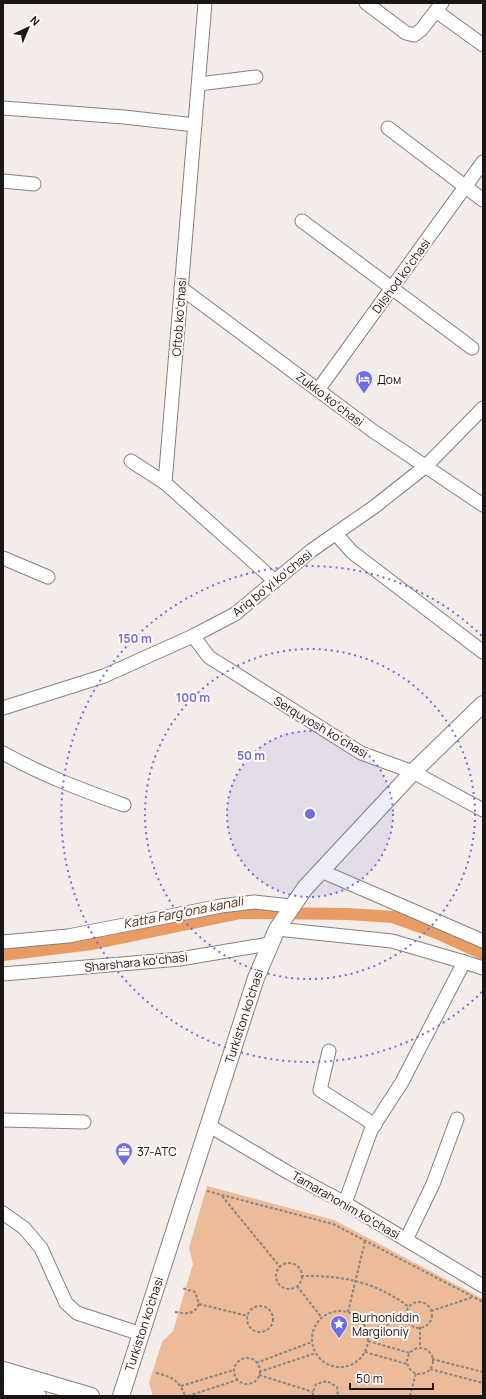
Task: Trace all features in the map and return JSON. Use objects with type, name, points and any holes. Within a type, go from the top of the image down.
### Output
[{"type":"main road","name":"Turkiston ko’chasi","points":[[121,1396],[256,978],[269,944],[291,906],[305,888],[413,772],[483,704]]},
{"type":"main road","points":[[3,1370],[91,1396]]},
{"type":"main road","points":[[3,1386],[38,1396]]},
{"type":"street","name":"Oftob koʻchasi","points":[[165,483],[205,3]]},
{"type":"street","points":[[366,3],[410,34],[418,33],[439,7],[483,45]]},
{"type":"street","points":[[199,84],[256,77]]},
{"type":"street","points":[[3,108],[124,117],[195,125]]},
{"type":"street","points":[[388,128],[483,200]]},
{"type":"street","name":"Dilshod koʻchasi","points":[[318,390],[483,162]]},
{"type":"street","points":[[3,181],[34,184]]},
{"type":"street","points":[[302,221],[393,287],[472,348]]},
{"type":"street","name":"Zukko koʻchasi","points":[[181,288],[373,431],[483,505]]},
{"type":"street","name":"Ariq boʻyi koʻchasi","points":[[3,708],[104,676],[193,636],[235,614],[312,550],[374,507],[426,466],[483,408]]},
{"type":"street","points":[[131,461],[165,483],[276,581]]},
{"type":"street","points":[[336,534],[352,552],[483,652]]},
{"type":"street","points":[[3,558],[48,577]]},
{"type":"street","name":"Serquyosh koʻchasi","points":[[193,636],[209,657],[361,753],[413,772],[483,810]]},
{"type":"street","points":[[3,753],[29,767],[79,789],[124,805]]},
{"type":"street","points":[[321,871],[483,941]]},
{"type":"street","points":[[3,942],[68,936],[222,906],[254,902],[291,906]]},
{"type":"street","points":[[277,929],[392,941],[483,968]]},
{"type":"street","name":"Sharshara koʻchasi","points":[[3,974],[180,958],[269,944]]},
{"type":"street","points":[[345,1203],[375,1125],[402,1082],[464,962]]},
{"type":"street","points":[[329,1051],[320,1090],[375,1125]]},
{"type":"street","points":[[406,1240],[433,1184],[457,1119]]},
{"type":"street","points":[[3,1120],[84,1122]]},
{"type":"street","name":"Tamarahonim koʻchasi","points":[[208,1125],[289,1173],[345,1203],[483,1286]]},
{"type":"street","points":[[3,1213],[24,1228],[41,1248],[66,1304],[77,1313],[141,1334]]},
{"type":"path","points":[[207,1191],[333,1224],[483,1302]]},
{"type":"path","points":[[221,1195],[280,1268]]},
{"type":"path","points":[[348,1312],[365,1241]]},
{"type":"path","points":[[287,1264],[294,1265],[300,1270],[301,1276],[297,1286],[289,1289],[278,1283],[276,1275],[280,1268],[287,1264]]},
{"type":"path","points":[[301,1276],[325,1276],[356,1281],[392,1294],[409,1307]]},
{"type":"path","points":[[297,1286],[322,1318]]},
{"type":"path","points":[[182,1288],[195,1292],[199,1304]]},
{"type":"path","points":[[431,1311],[473,1297]]},
{"type":"path","points":[[421,1302],[428,1306],[431,1311],[430,1321],[424,1326],[420,1327],[412,1325],[407,1318],[409,1307],[413,1304],[421,1302]]},
{"type":"path","points":[[175,1312],[191,1313],[199,1304]]},
{"type":"path","points":[[199,1304],[248,1316]]},
{"type":"path","points":[[262,1306],[271,1313],[273,1321],[268,1328],[256,1331],[249,1326],[248,1316],[254,1308],[262,1306]]},
{"type":"path","points":[[333,1312],[348,1312],[359,1318],[367,1331],[368,1341],[365,1352],[359,1360],[351,1365],[342,1367],[332,1366],[324,1362],[316,1353],[312,1342],[314,1329],[322,1318],[333,1312]]},
{"type":"path","points":[[367,1331],[407,1318]]},
{"type":"path","points":[[420,1327],[420,1348]]},
{"type":"path","points":[[368,1341],[410,1353]]},
{"type":"path","points":[[256,1363],[312,1342]]},
{"type":"path","points":[[420,1348],[429,1352],[432,1359],[430,1369],[424,1373],[416,1373],[412,1371],[408,1364],[410,1353],[420,1348]]},
{"type":"path","points":[[365,1352],[408,1364]]},
{"type":"path","points":[[156,1372],[176,1380],[187,1396],[237,1380],[247,1384],[255,1381],[259,1374],[316,1353]]},
{"type":"path","points":[[237,1380],[234,1370],[238,1362],[245,1359],[252,1360],[256,1363],[259,1374]]},
{"type":"path","points":[[432,1359],[483,1372]]},
{"type":"path","points":[[430,1369],[483,1383]]},
{"type":"path","points":[[181,1386],[234,1370]]},
{"type":"path","points":[[410,1396],[416,1373]]},
{"type":"path","points":[[259,1374],[313,1392]]},
{"type":"path","points":[[313,1396],[316,1384],[327,1381],[337,1388],[338,1396]]},
{"type":"shaded area","points":[[207,1186],[334,1220],[483,1299],[483,1396],[153,1396],[149,1383],[162,1342],[173,1331],[193,1264],[189,1248]]},
{"type":"waterway","name":"Katta Farg'ona kanali","points":[[3,955],[92,944],[241,913],[348,914],[393,917],[437,933],[483,954]]},
{"type":"place","name":"Дом","points":[[364,394]]},
{"type":"place","name":"37-АТС","points":[[124,1166]]},
{"type":"place","name":"Burhoniddin Margiloniy","points":[[339,1339]]}]
